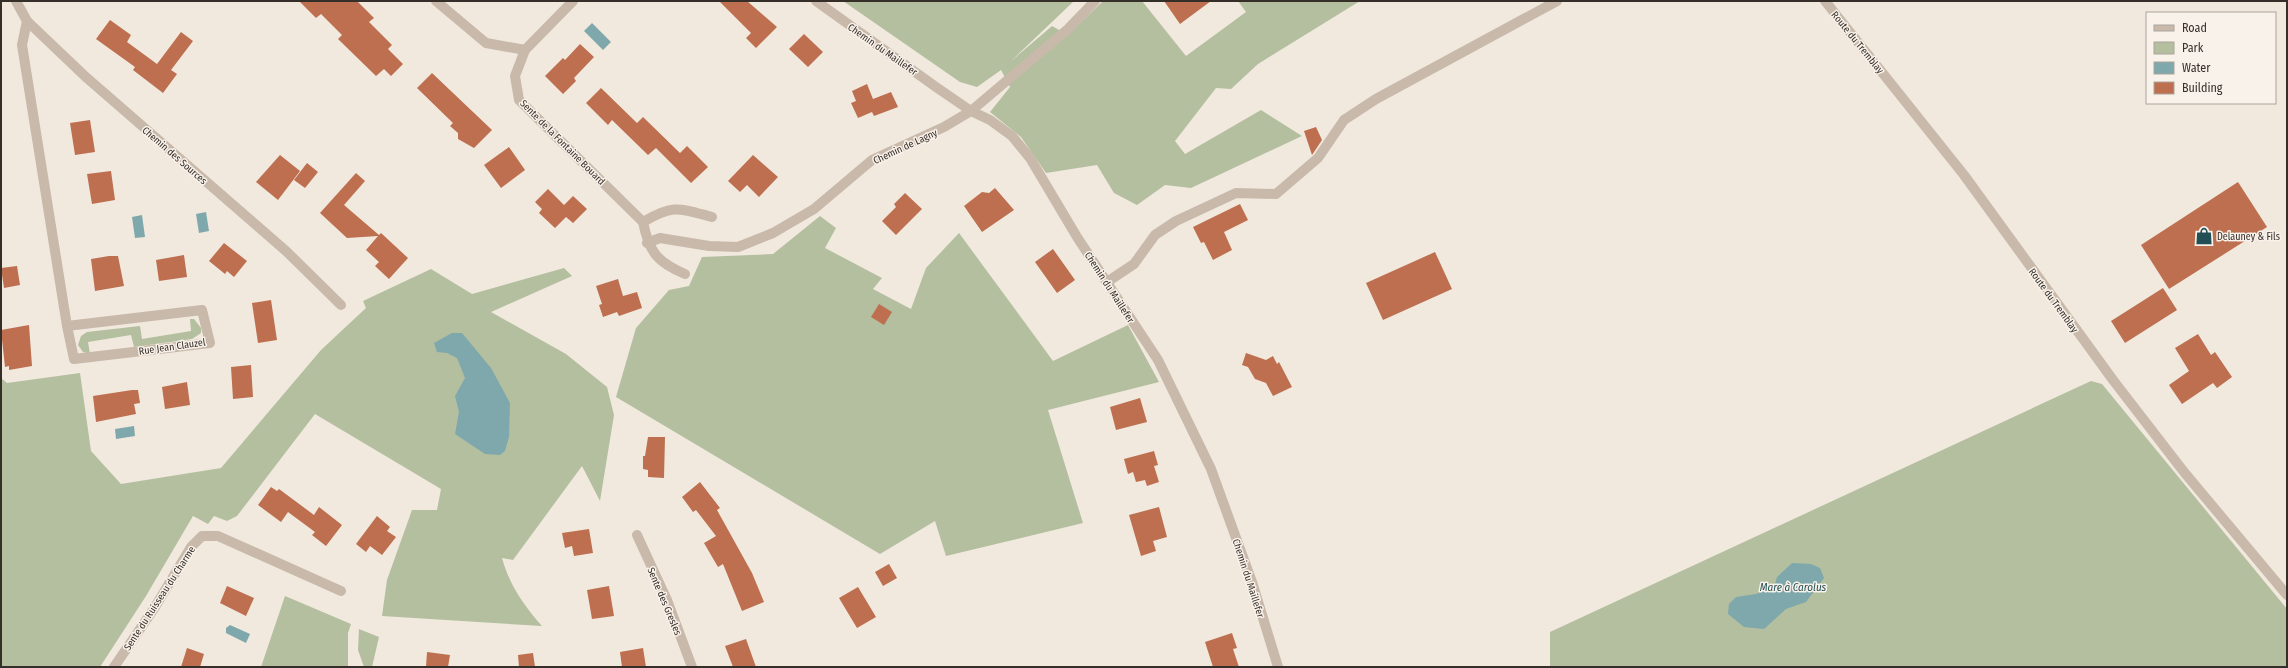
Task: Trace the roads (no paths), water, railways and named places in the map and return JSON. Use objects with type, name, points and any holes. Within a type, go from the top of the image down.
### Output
[{"type":"street","name":"Chemin des Sources","points":[[16,1],[26,21],[87,78],[286,251],[340,305]]},
{"type":"street","points":[[436,1],[486,43],[525,50]]},
{"type":"street","name":"Sente de la Fontaine Bouard","points":[[573,1],[525,50],[515,76],[520,100],[643,222]]},
{"type":"street","name":"Chemin du Maillefer","points":[[816,1],[971,111],[990,120],[1012,136],[1030,158],[1107,282],[1158,360],[1211,469],[1252,582],[1278,667]]},
{"type":"street","name":"Chemin de Lagny","points":[[647,243],[660,238],[709,246],[738,247],[773,233],[814,209],[872,160],[944,128],[971,111],[1068,29],[1095,1]]},
{"type":"street","points":[[1107,282],[1134,264],[1154,234],[1176,221],[1236,193],[1276,194],[1318,158],[1344,120],[1376,99],[1558,1]]},
{"type":"street","name":"Route du Tremblay","points":[[1825,1],[1964,175],[2113,380],[2184,472],[2287,595]]},
{"type":"street","name":"Rue Jean Clauzel","points":[[26,21],[22,45],[67,326],[74,359],[210,343],[202,310],[67,326]]},
{"type":"street","points":[[685,274],[658,259],[647,243],[643,222],[662,211],[680,208],[712,217]]},
{"type":"street","name":"Sente des Gresles","points":[[637,535],[666,600],[692,667]]},
{"type":"street","name":"Sente du Ruisseau du Charme","points":[[114,667],[155,607],[191,547],[202,536],[218,536],[341,591]]},
{"type":"water","points":[[592,23],[611,42],[603,50],[584,31]]},
{"type":"water","points":[[206,212],[209,231],[199,233],[196,214]]},
{"type":"water","points":[[142,215],[145,237],[135,238],[132,217]]},
{"type":"water","points":[[452,333],[462,333],[491,368],[510,403],[509,437],[505,451],[500,455],[485,454],[455,434],[459,412],[455,396],[465,378],[457,358],[447,353],[437,352],[434,343]]},
{"type":"water","points":[[134,426],[135,436],[116,439],[115,429]]},
{"type":"water","name":"Mare à Carolus","points":[[1792,563],[1811,564],[1820,568],[1824,578],[1806,602],[1786,609],[1764,629],[1744,627],[1728,614],[1729,604],[1736,597],[1756,594],[1774,587],[1777,577]]},
{"type":"water","points":[[230,625],[250,634],[246,643],[226,633],[226,628]]},
{"type":"place","name":"Delauney & Fils","points":[[2204,236]]}]
